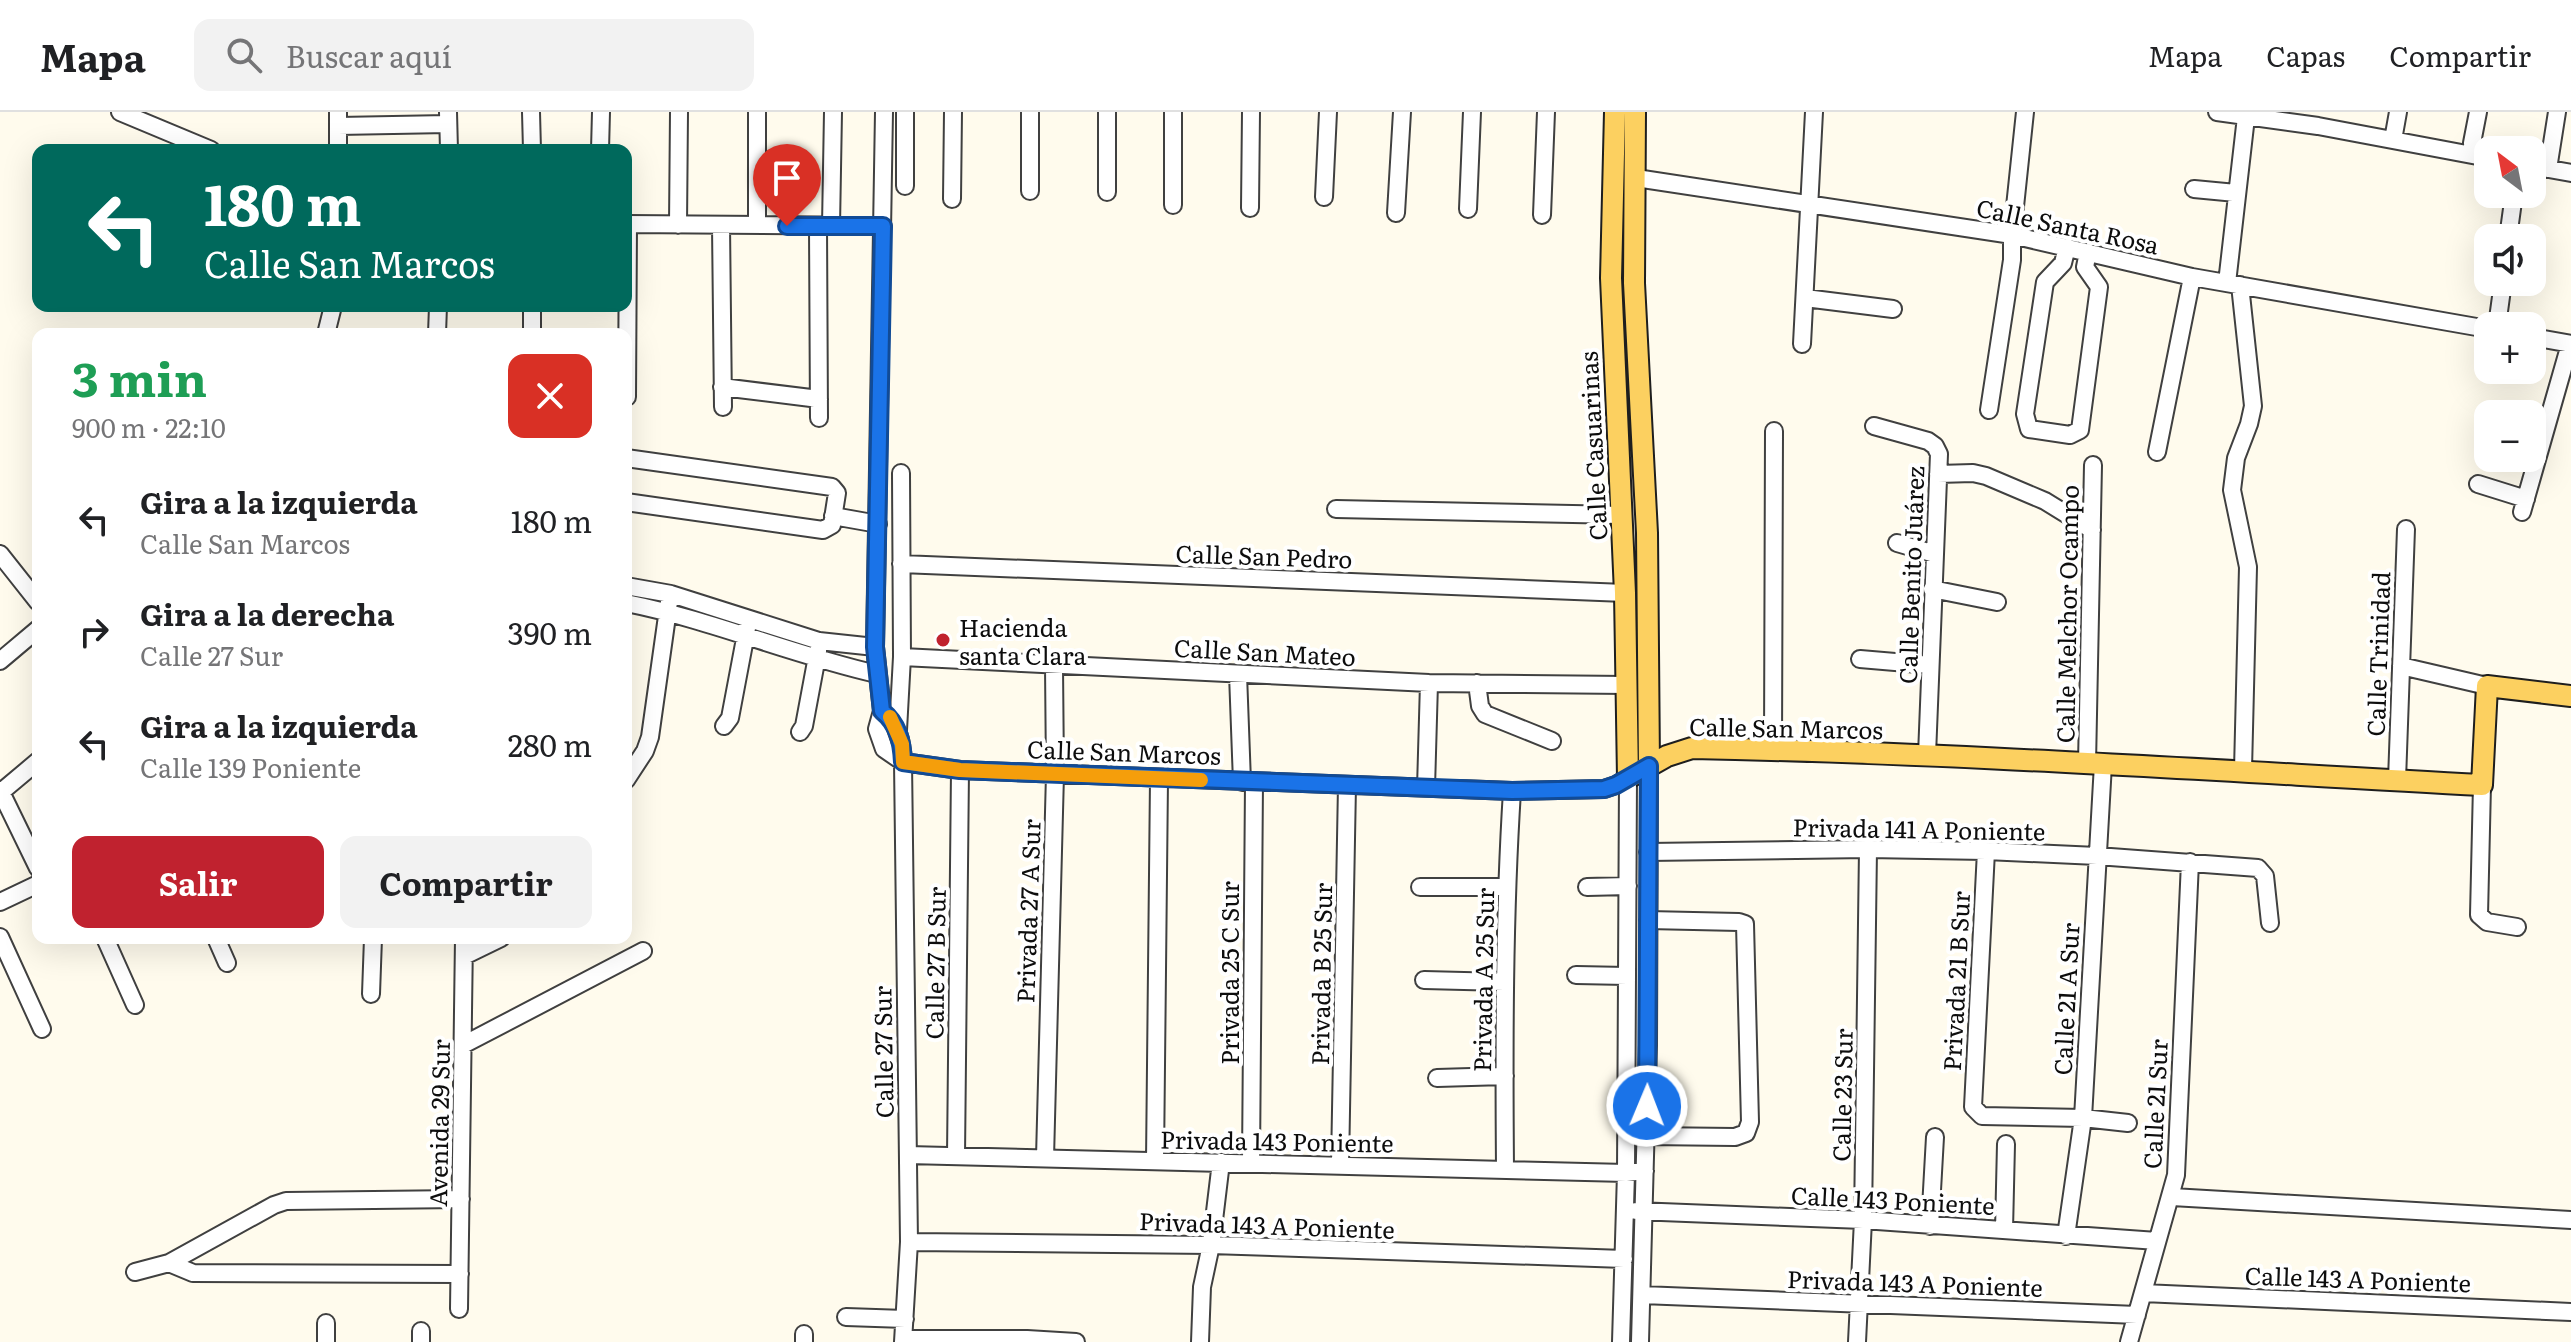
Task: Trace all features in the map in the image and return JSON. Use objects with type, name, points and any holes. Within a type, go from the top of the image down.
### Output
[{"type":"main road","name":"Calle Casuarinas","points":[[1615,112],[1611,278],[1625,593],[1628,778]]},
{"type":"main road","name":"Calle Casuarinas","points":[[1635,112],[1634,283],[1647,533],[1649,766]]},
{"type":"main road","points":[[2482,785],[2487,686],[2571,696]]},
{"type":"main road","name":"Calle San Marcos","points":[[1628,778],[1667,756],[1692,748],[1927,755],[2482,785]]},
{"type":"street","points":[[120,112],[197,144]]},
{"type":"street","points":[[531,112],[532,144]]},
{"type":"street","points":[[600,144],[601,112]]},
{"type":"street","points":[[678,225],[679,112]]},
{"type":"street","points":[[757,112],[757,225]]},
{"type":"street","points":[[819,418],[825,226],[833,112]]},
{"type":"street","points":[[884,112],[875,647],[882,711],[877,729],[881,743],[889,754],[903,762]]},
{"type":"street","points":[[905,112],[905,186]]},
{"type":"street","points":[[952,199],[953,112]]},
{"type":"street","points":[[1030,112],[1030,191]]},
{"type":"street","points":[[1107,112],[1107,192]]},
{"type":"street","points":[[1173,112],[1173,205]]},
{"type":"street","points":[[1250,208],[1251,112]]},
{"type":"street","points":[[1324,197],[1328,112]]},
{"type":"street","points":[[1396,213],[1402,112]]},
{"type":"street","points":[[1468,209],[1472,112]]},
{"type":"street","points":[[1542,215],[1546,112]]},
{"type":"street","points":[[1802,344],[1814,112]]},
{"type":"street","points":[[1989,410],[2012,260],[2025,112]]},
{"type":"street","points":[[2217,112],[2320,119],[2393,140],[2474,156]]},
{"type":"street","points":[[2393,140],[2398,112]]},
{"type":"street","points":[[2474,146],[2478,112]]},
{"type":"street","points":[[2546,148],[2557,112]]},
{"type":"street","points":[[2243,115],[2233,284],[2253,406],[2236,458],[2232,490],[2248,567],[2243,770]]},
{"type":"street","points":[[338,144],[338,119],[448,118],[449,144]]},
{"type":"street","points":[[2546,169],[2571,173]]},
{"type":"street","name":"Calle Santa Rosa","points":[[1636,178],[2012,235],[2192,277],[2474,327]]},
{"type":"street","points":[[2194,189],[2236,193]]},
{"type":"street","points":[[632,224],[883,226]]},
{"type":"street","points":[[721,225],[723,407]]},
{"type":"street","points":[[2067,247],[2063,263],[2045,282],[2025,414],[2029,429],[2070,435],[2080,430],[2099,287],[2085,267],[2088,252]]},
{"type":"street","points":[[2157,452],[2192,277]]},
{"type":"street","points":[[1805,298],[1893,309]]},
{"type":"street","points":[[2478,484],[2524,506],[2570,344],[2546,340]]},
{"type":"street","points":[[722,387],[819,399]]},
{"type":"street","name":"Calle Benito Juárez","points":[[1874,426],[1928,441],[1939,454],[1927,755]]},
{"type":"street","points":[[1773,750],[1774,431]]},
{"type":"street","points":[[632,459],[832,487],[837,493],[832,525],[823,530],[632,503]]},
{"type":"street","name":"Calle Melchor Ocampo","points":[[2093,465],[2095,764]]},
{"type":"street","points":[[898,731],[902,657],[901,473]]},
{"type":"street","points":[[1938,474],[1973,473],[1986,476],[2045,501],[2092,530]]},
{"type":"street","points":[[1336,509],[1621,515]]},
{"type":"street","points":[[834,512],[878,518]]},
{"type":"street","name":"Calle Trinidad","points":[[2397,780],[2406,529]]},
{"type":"street","points":[[1897,543],[1935,554]]},
{"type":"street","points":[[0,554],[32,594]]},
{"type":"street","name":"Calle San Pedro","points":[[901,564],[1625,593]]},
{"type":"street","points":[[632,587],[671,594],[819,641],[875,647]]},
{"type":"street","points":[[1932,589],[1997,602]]},
{"type":"street","points":[[632,771],[650,737],[671,594]]},
{"type":"street","points":[[632,604],[668,611],[816,659],[877,674]]},
{"type":"street","points":[[724,726],[730,718],[748,618]]},
{"type":"street","points":[[0,661],[32,634]]},
{"type":"street","points":[[800,732],[804,726],[819,641]]},
{"type":"street","name":"Calle San Mateo","points":[[902,657],[1429,683],[1627,685]]},
{"type":"street","points":[[1860,659],[1930,665]]},
{"type":"street","name":"Privada 27 A Sur","points":[[1045,1158],[1055,774],[1054,666]]},
{"type":"street","points":[[2401,666],[2487,686]]},
{"type":"street","name":"Privada 25 C Sur","points":[[1238,674],[1248,782],[1251,1163]]},
{"type":"street","points":[[1426,788],[1429,683]]},
{"type":"street","points":[[1477,683],[1480,706],[1485,714],[1552,741]]},
{"type":"street","name":"Calle 27 Sur","points":[[882,711],[898,731],[903,762],[909,1242],[904,1340]]},
{"type":"street","name":"Calle San Marcos","points":[[903,762],[960,770],[1512,791],[1604,789],[1628,778]]},
{"type":"street","name":"Calle 21 A Sur","points":[[2066,1236],[2083,1118],[2097,856],[2095,764]]},
{"type":"street","points":[[32,766],[1,791],[32,856]]},
{"type":"street","points":[[1640,1342],[1646,1136],[1649,766]]},
{"type":"street","name":"Calle 27 B Sur","points":[[956,1156],[960,770]]},
{"type":"street","points":[[1621,1342],[1626,1173],[1628,778]]},
{"type":"street","points":[[1155,1161],[1159,779]]},
{"type":"street","name":"Privada B 25 Sur","points":[[1340,1165],[1347,785]]},
{"type":"street","points":[[2482,785],[2479,915],[2487,922],[2517,927]]},
{"type":"street","name":"Privada A 25 Sur","points":[[1505,1169],[1504,982],[1512,791]]},
{"type":"street","name":"Calle 23 Sur","points":[[1857,1342],[1863,1220],[1868,849]]},
{"type":"street","name":"Privada 141 A Poniente","points":[[1648,852],[1986,851],[2258,868],[2265,876],[2270,923]]},
{"type":"street","name":"Privada 21 B Sur","points":[[1986,851],[1973,1107],[1982,1116],[2083,1118]]},
{"type":"street","name":"Calle 21 Sur","points":[[2129,1342],[2176,1175],[2190,862]]},
{"type":"street","points":[[1587,887],[1628,886]]},
{"type":"street","points":[[0,902],[32,887]]},
{"type":"street","points":[[1420,887],[1506,887]]},
{"type":"street","points":[[1646,1136],[1735,1137],[1746,1133],[1750,1122],[1745,924],[1648,920]]},
{"type":"street","points":[[0,937],[42,1029]]},
{"type":"street","points":[[108,944],[135,1005]]},
{"type":"street","points":[[219,944],[227,963]]},
{"type":"street","points":[[368,944],[371,994]]},
{"type":"street","name":"Avenida 29 Sur","points":[[459,1309],[464,944]]},
{"type":"street","points":[[464,956],[489,944]]},
{"type":"street","points":[[463,1045],[643,951]]},
{"type":"street","points":[[1576,975],[1627,976]]},
{"type":"street","points":[[1424,980],[1504,982]]},
{"type":"street","points":[[1437,1078],[1505,1076]]},
{"type":"street","points":[[2083,1118],[2128,1123]]},
{"type":"street","points":[[1930,1226],[1935,1137]]},
{"type":"street","points":[[2004,1230],[2006,1144]]},
{"type":"street","name":"Privada 143 Poniente","points":[[908,1155],[1626,1173],[1645,1171]]},
{"type":"street","points":[[1200,1342],[1202,1287],[1211,1245],[1221,1162]]},
{"type":"street","points":[[2172,1197],[2571,1220]]},
{"type":"street","points":[[135,1272],[169,1263],[286,1201],[461,1199]]},
{"type":"street","name":"Calle 143 Poniente","points":[[1625,1210],[1863,1220],[2157,1241]]},
{"type":"street","name":"Privada 143 A Poniente","points":[[909,1242],[1211,1245],[1624,1259]]},
{"type":"street","points":[[169,1263],[193,1273],[460,1274]]},
{"type":"street","name":"Calle 143 A Poniente","points":[[2143,1293],[2571,1312]]},
{"type":"street","name":"Privada 143 A Poniente","points":[[1642,1295],[2137,1315]]},
{"type":"street","points":[[846,1317],[905,1319]]},
{"type":"street","points":[[326,1323],[326,1342]]},
{"type":"street","points":[[904,1340],[1076,1342]]},
{"type":"slow traffic","points":[[890,717],[902,744],[903,762],[960,770],[1201,780]]},
{"type":"place","name":"Hacienda santa Clara","points":[[943,640]]},
{"type":"route","points":[[787,226],[883,226],[875,647],[882,711],[898,731],[903,762],[960,770],[1512,791],[1604,789],[1649,766],[1647,1106]]}]
